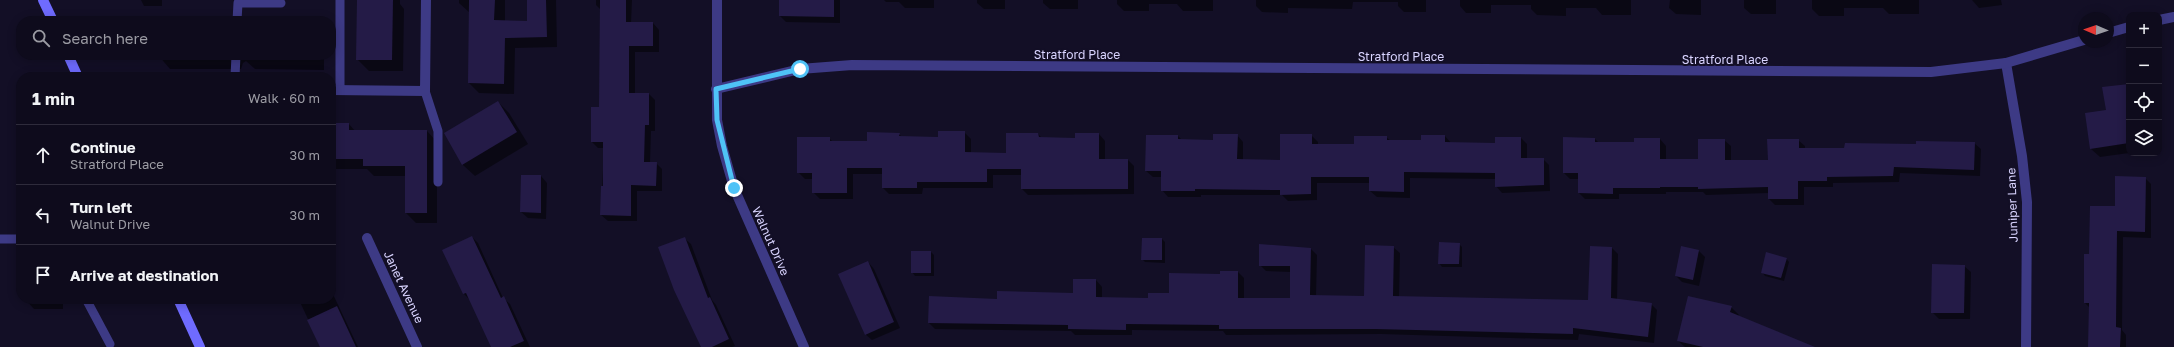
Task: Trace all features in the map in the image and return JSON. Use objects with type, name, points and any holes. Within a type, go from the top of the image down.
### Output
[{"type":"main road","points":[[44,0],[51,16]]},
{"type":"main road","points":[[70,60],[76,72]]},
{"type":"main road","points":[[180,304],[200,347]]},
{"type":"street","points":[[336,90],[424,91],[426,0]]},
{"type":"street","name":"Walnut Drive","points":[[716,0],[717,120],[734,188],[804,347]]},
{"type":"street","points":[[2162,19],[2174,17]]},
{"type":"street","points":[[2114,31],[2126,28]]},
{"type":"street","name":"Stratford Place","points":[[716,89],[800,69],[852,65],[1887,73],[1931,72],[2006,63],[2078,42]]},
{"type":"street","name":"Juniper Lane","points":[[2006,63],[2022,156],[2027,202],[2026,347]]},
{"type":"street","name":"Janet Avenue","points":[[367,238],[417,347]]},
{"type":"lane","points":[[336,72],[340,0]]},
{"type":"lane","points":[[237,16],[238,3],[281,3]]},
{"type":"lane","points":[[235,72],[236,60]]},
{"type":"lane","points":[[424,91],[438,132],[438,182]]},
{"type":"lane","points":[[0,239],[16,239]]},
{"type":"lane","points":[[89,304],[110,344]]},
{"type":"building","points":[[357,0],[393,0],[392,60],[356,60]]},
{"type":"building","points":[[469,0],[495,0],[494,20],[527,21],[527,0],[546,0],[547,37],[505,38],[504,84],[468,83]]},
{"type":"building","points":[[600,0],[626,0],[626,22],[653,22],[653,46],[629,46],[629,93],[649,93],[649,125],[645,125],[644,162],[657,162],[656,186],[631,185],[631,216],[600,215],[601,186],[603,186],[603,142],[591,142],[591,107],[599,107]]},
{"type":"building","points":[[779,0],[834,0],[834,17],[779,16]]},
{"type":"building","points":[[2126,84],[2126,143],[2090,149],[2085,113],[2106,110],[2102,87]]},
{"type":"building","points":[[498,101],[517,132],[462,165],[444,133]]},
{"type":"building","points":[[336,123],[349,123],[349,130],[427,130],[427,213],[405,213],[405,166],[363,166],[363,159],[336,159]]},
{"type":"building","points":[[938,131],[965,131],[965,152],[1006,153],[1006,133],[1038,133],[1039,137],[1075,138],[1075,133],[1099,133],[1099,159],[1128,159],[1128,189],[1021,189],[1021,169],[987,169],[987,182],[917,182],[917,188],[882,188],[882,168],[847,168],[847,193],[812,193],[812,173],[797,173],[797,137],[830,137],[830,141],[867,141],[867,132],[900,133],[899,136],[938,137]]},
{"type":"building","points":[[1213,134],[1238,134],[1237,159],[1280,160],[1280,134],[1312,134],[1312,144],[1354,144],[1354,136],[1387,136],[1387,140],[1421,140],[1421,135],[1445,135],[1445,142],[1495,143],[1495,137],[1521,137],[1521,158],[1544,158],[1544,185],[1495,187],[1495,173],[1404,172],[1404,192],[1369,191],[1369,177],[1311,177],[1311,194],[1280,195],[1280,190],[1195,189],[1195,191],[1161,191],[1161,171],[1145,171],[1146,135],[1178,135],[1178,139],[1213,140]]},
{"type":"building","points":[[1563,137],[1595,138],[1595,142],[1634,142],[1634,138],[1660,138],[1660,159],[1698,159],[1698,139],[1725,139],[1725,160],[1768,160],[1767,139],[1799,139],[1799,148],[1844,148],[1845,143],[1916,144],[1916,141],[1975,142],[1974,170],[1894,167],[1893,176],[1827,177],[1827,181],[1798,181],[1798,199],[1768,199],[1768,187],[1698,189],[1698,187],[1613,188],[1613,194],[1578,193],[1578,173],[1563,173]]},
{"type":"building","points":[[521,175],[541,175],[541,213],[520,212]]},
{"type":"building","points":[[2115,176],[2146,177],[2145,232],[2117,231],[2116,327],[2121,328],[2120,347],[2088,347],[2089,303],[2084,303],[2084,254],[2089,254],[2090,206],[2115,206]]},
{"type":"building","points":[[472,236],[501,298],[504,296],[524,341],[510,347],[491,347],[466,293],[463,294],[442,250]]},
{"type":"building","points":[[685,237],[708,298],[710,297],[729,339],[712,347],[701,347],[674,290],[658,247]]},
{"type":"building","points":[[1142,238],[1162,238],[1162,260],[1141,260]]},
{"type":"building","points":[[1439,242],[1460,243],[1459,264],[1438,264]]},
{"type":"building","points":[[1259,244],[1311,248],[1310,295],[1364,296],[1365,245],[1394,246],[1393,296],[1588,300],[1590,246],[1612,247],[1611,298],[1652,303],[1648,337],[1573,328],[1573,334],[1375,329],[1219,329],[1219,325],[1126,324],[1126,330],[1068,329],[1068,325],[928,323],[929,296],[997,299],[997,291],[1073,293],[1073,279],[1096,279],[1096,297],[1148,298],[1148,293],[1169,293],[1169,273],[1220,274],[1220,271],[1238,271],[1238,298],[1290,298],[1290,266],[1259,266]]},
{"type":"building","points":[[1681,246],[1699,250],[1693,280],[1675,276]]},
{"type":"building","points":[[911,251],[931,251],[931,273],[911,273]]},
{"type":"building","points":[[1766,252],[1787,258],[1781,278],[1761,273]]},
{"type":"building","points":[[868,261],[894,322],[865,335],[838,274]]},
{"type":"building","points":[[1932,264],[1965,265],[1964,313],[1931,313]]},
{"type":"building","points":[[1688,296],[1732,306],[1730,312],[1815,347],[1703,347],[1677,341]]},
{"type":"building","points":[[337,306],[356,347],[320,347],[307,320]]},
{"type":"route","points":[[734,188],[722,146],[717,120],[716,89],[770,74],[800,69]]}]
